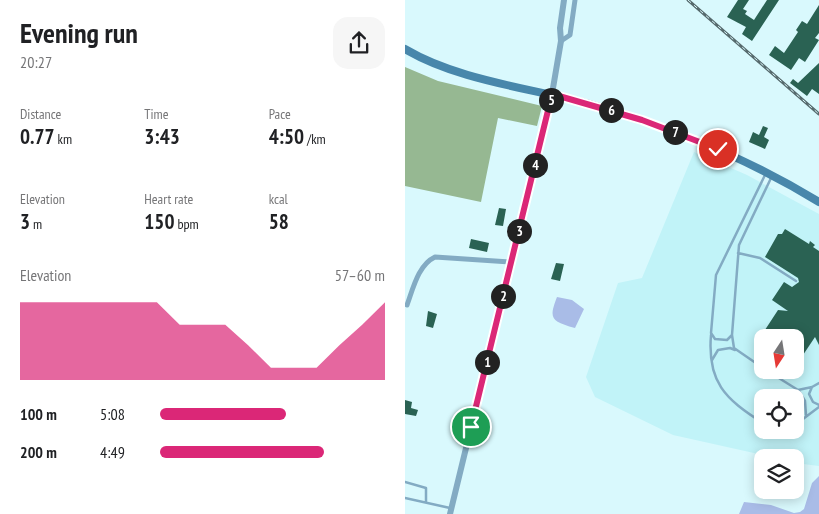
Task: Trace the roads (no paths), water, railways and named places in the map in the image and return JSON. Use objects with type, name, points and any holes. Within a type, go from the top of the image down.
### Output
[{"type":"main road","points":[[405,49],[449,69],[618,112],[682,134],[769,174],[819,202]]},
{"type":"street","points":[[451,512],[552,94],[561,41],[560,28],[564,0]]},
{"type":"street","points":[[561,41],[570,35],[575,0]]},
{"type":"street","points":[[407,305],[419,275],[427,263],[435,257],[511,262]]},
{"type":"lane","points":[[736,351],[732,345],[732,335],[740,242],[769,174]]},
{"type":"lane","points":[[754,417],[738,407],[723,392],[716,381],[711,364],[711,333],[716,274],[769,174]]},
{"type":"lane","points":[[738,253],[760,258],[796,282]]},
{"type":"lane","points":[[711,333],[715,339],[721,340],[727,340],[732,335]]},
{"type":"lane","points":[[711,364],[718,350],[730,348],[754,362]]},
{"type":"lane","points":[[780,379],[795,389]]},
{"type":"lane","points":[[802,389],[819,383]]},
{"type":"lane","points":[[806,415],[819,406],[813,402],[810,396],[812,387]]},
{"type":"lane","points":[[804,400],[806,415]]},
{"type":"lane","points":[[405,482],[426,488],[426,502]]},
{"type":"lane","points":[[405,498],[426,502],[451,512]]},
{"type":"railway","points":[[688,0],[819,114]]}]
